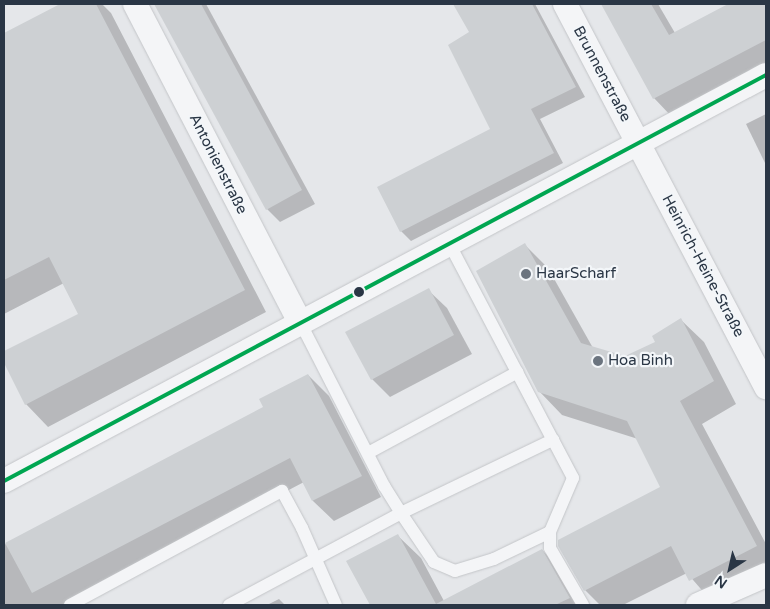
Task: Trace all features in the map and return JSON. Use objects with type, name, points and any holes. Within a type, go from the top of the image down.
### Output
[{"type":"street","name":"Antonienstraße","points":[[135,4],[301,324]]},
{"type":"street","name":"Brunnenstraße","points":[[565,4],[639,144]]},
{"type":"street","points":[[4,481],[766,75]]},
{"type":"street","name":"Heinrich-Heine-Straße","points":[[639,144],[766,388]]},
{"type":"street","points":[[698,605],[766,575]]},
{"type":"lane","points":[[450,245],[573,478],[550,532],[550,548],[582,605]]},
{"type":"lane","points":[[301,324],[401,514],[434,562],[455,572],[494,559],[550,532]]},
{"type":"lane","points":[[368,453],[518,372]]},
{"type":"lane","points":[[229,605],[401,514],[553,440]]},
{"type":"lane","points":[[70,605],[282,491],[302,528],[314,561],[336,605]]},
{"type":"building","points":[[60,4],[96,4],[245,290],[25,405],[4,363],[4,351],[78,314],[49,257],[4,280],[4,33]]},
{"type":"building","points":[[154,4],[201,4],[302,190],[266,210]]},
{"type":"building","points":[[453,4],[532,4],[576,87],[531,109],[554,153],[400,232],[377,187],[490,129],[448,45],[469,32]]},
{"type":"building","points":[[601,4],[651,4],[669,35],[728,4],[766,4],[766,40],[653,99]]},
{"type":"building","points":[[525,243],[581,343],[625,356],[655,342],[652,336],[681,318],[714,381],[680,401],[757,546],[689,581],[671,546],[584,591],[558,546],[558,540],[660,487],[627,421],[538,392],[476,271]]},
{"type":"building","points":[[429,288],[454,335],[371,380],[345,332]]},
{"type":"building","points":[[308,374],[362,476],[312,501],[290,458],[32,593],[5,543],[263,407],[259,399]]},
{"type":"building","points":[[398,534],[436,604],[542,549],[570,598],[555,605],[370,605],[346,561]]},
{"type":"transit line","points":[[4,481],[766,75]]},
{"type":"place","name":"HaarScharf","points":[[526,274]]},
{"type":"place","name":"Hoa Binh","points":[[598,361]]}]
